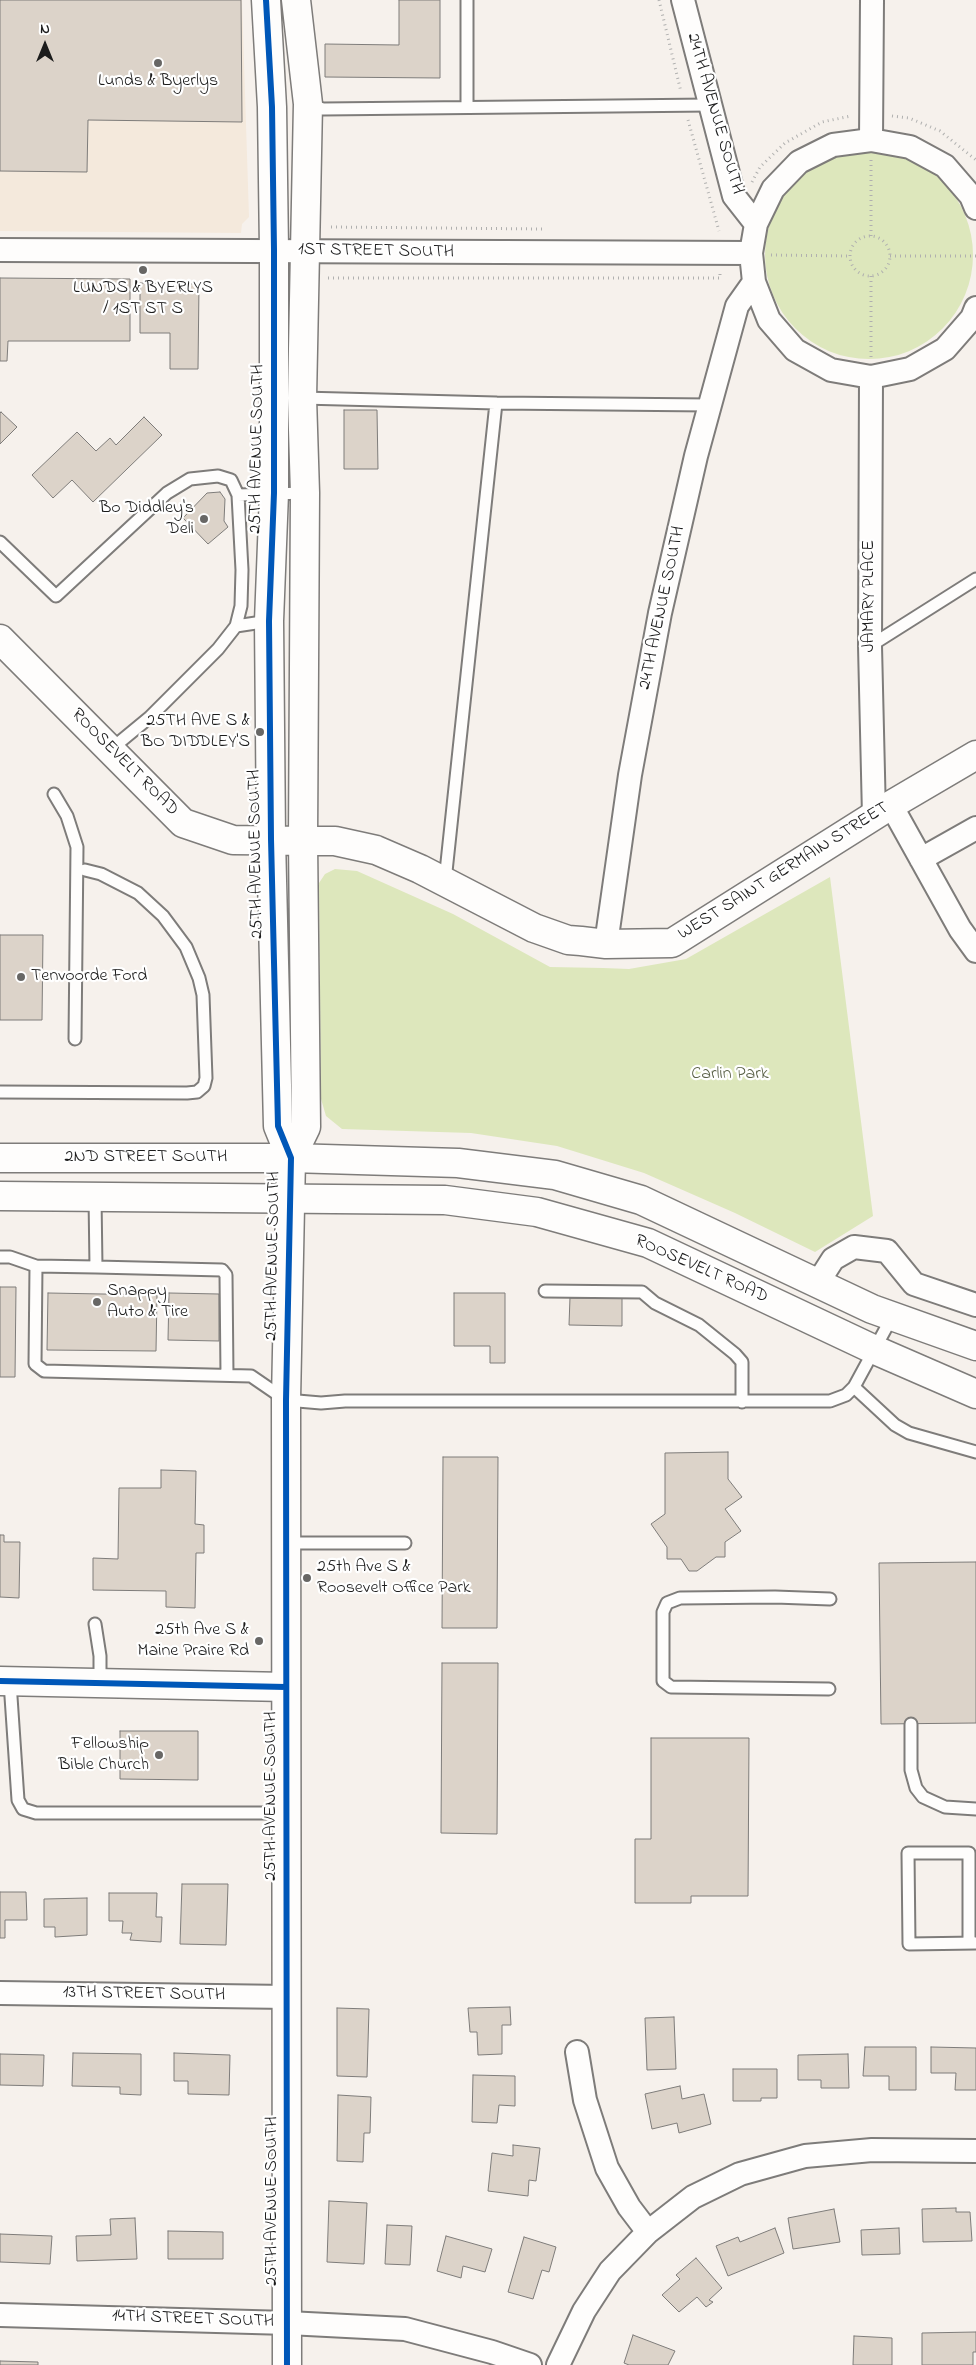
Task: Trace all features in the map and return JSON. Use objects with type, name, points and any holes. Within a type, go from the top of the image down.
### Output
[{"type":"street","name":"25TH AVENUE SOUTH","points":[[266,0],[272,107],[274,250],[274,493],[269,621],[271,840],[278,1126],[292,1158]]},
{"type":"street","name":"25TH AVENUE SOUTH","points":[[287,2365],[286,1400],[292,1158],[306,1127],[303,840],[305,493],[302,398],[304,278],[316,252],[308,104],[296,0]]},
{"type":"street","name":"24TH AVENUE SOUTH","points":[[683,0],[734,196],[756,224]]},
{"type":"street","points":[[871,140],[872,0]]},
{"type":"street","points":[[976,208],[971,196],[945,166],[910,147],[871,140],[833,145],[799,162],[773,190],[756,224],[751,253],[754,282],[769,320],[795,350],[831,370],[870,376],[910,369],[946,349],[972,318],[976,308]]},
{"type":"street","name":"1ST STREET SOUTH","points":[[0,250],[751,253]]},
{"type":"street","name":"24TH AVENUE SOUTH","points":[[606,944],[630,775],[660,612],[710,404],[737,306],[754,282]]},
{"type":"street","name":"JAMARY PLACE","points":[[870,376],[870,646],[882,810],[921,860],[960,930],[976,951]]},
{"type":"street","name":"ROOSEVELT ROAD","points":[[0,639],[183,823],[233,840],[271,840]]},
{"type":"street","name":"WEST SAINT GERMAIN STREET","points":[[271,840],[335,841],[376,850],[445,882],[534,928],[568,940],[606,944],[672,943],[882,810],[976,755]]},
{"type":"street","points":[[921,860],[976,828]]},
{"type":"street","name":"2ND STREET SOUTH","points":[[0,1158],[292,1158]]},
{"type":"street","name":"ROOSEVELT ROAD","points":[[292,1158],[458,1163],[555,1176],[641,1200],[817,1284],[892,1317],[976,1346]]},
{"type":"street","points":[[0,1196],[291,1199]]},
{"type":"street","name":"ROOSEVELT ROAD","points":[[291,1199],[445,1200],[537,1212],[648,1244],[875,1350],[976,1394]]},
{"type":"street","points":[[817,1284],[833,1259],[854,1247],[887,1251],[914,1284],[976,1305]]},
{"type":"street","points":[[5,1682],[286,1687]]},
{"type":"street","name":"13TH STREET SOUTH","points":[[0,1993],[288,1997]]},
{"type":"street","points":[[577,2052],[585,2100],[607,2168],[628,2207],[648,2232]]},
{"type":"street","points":[[558,2365],[584,2311],[610,2271],[648,2232],[693,2197],[740,2174],[805,2156],[872,2150],[976,2151]]},
{"type":"street","name":"14TH STREET SOUTH","points":[[0,2315],[288,2323],[405,2329],[492,2352],[530,2365]]},
{"type":"lane","points":[[468,0],[468,107]]},
{"type":"lane","points":[[308,104],[323,109],[710,105]]},
{"type":"lane","points":[[302,398],[496,403],[710,404]]},
{"type":"lane","points":[[445,882],[496,403]]},
{"type":"lane","points":[[0,542],[56,596],[167,493],[190,479],[218,476],[231,480],[238,494],[242,570],[241,606],[236,626],[218,649],[150,717],[110,750]]},
{"type":"lane","points":[[238,494],[305,493]]},
{"type":"lane","points":[[870,646],[976,579]]},
{"type":"lane","points":[[236,626],[269,621]]},
{"type":"lane","points":[[54,794],[67,816],[77,847],[75,1039]]},
{"type":"lane","points":[[0,1092],[187,1093],[196,1092],[204,1086],[206,1078],[203,995],[199,978],[186,946],[164,916],[138,893],[101,874],[85,870]]},
{"type":"lane","points":[[95,1197],[96,1267]]},
{"type":"lane","points":[[0,1258],[10,1257],[36,1266],[222,1270],[226,1275],[227,1375]]},
{"type":"lane","points":[[36,1266],[35,1364],[44,1371],[251,1376],[286,1400],[321,1403],[345,1400],[823,1402],[846,1395],[854,1387],[892,1317]]},
{"type":"lane","points":[[545,1291],[642,1292],[655,1303],[698,1325],[735,1354],[742,1362],[742,1402]]},
{"type":"lane","points":[[854,1387],[895,1425],[909,1433],[976,1452]]},
{"type":"lane","points":[[286,1543],[405,1543]]},
{"type":"lane","points":[[829,1689],[677,1688],[665,1685],[662,1681],[662,1612],[667,1603],[680,1598],[775,1597],[830,1600]]},
{"type":"lane","points":[[95,1624],[100,1656],[100,1683]]},
{"type":"lane","points":[[5,1682],[18,1800],[23,1809],[36,1813],[287,1813]]},
{"type":"lane","points":[[911,1724],[911,1770],[916,1788],[923,1797],[945,1807],[976,1809]]},
{"type":"lane","points":[[908,1852],[973,1852],[973,1943],[909,1944],[908,1852]]},
{"type":"path","points":[[870,236],[871,140]]},
{"type":"path","points":[[316,252],[330,246],[331,227],[328,224]]},
{"type":"path","points":[[870,236],[882,240],[887,245],[890,256],[887,268],[877,275],[871,276],[865,275],[854,268],[851,256],[854,244],[870,236]]},
{"type":"path","points":[[751,253],[851,256]]},
{"type":"path","points":[[890,256],[976,256]]},
{"type":"path","points":[[870,376],[871,276]]},
{"type":"path","points":[[304,278],[720,278]]},
{"type":"shaded area","points":[[0,0],[242,0],[249,217],[242,224],[241,233],[0,231]]},
{"type":"green space","points":[[859,151],[879,151],[899,155],[918,163],[943,181],[956,197],[965,215],[973,245],[969,285],[965,295],[956,313],[943,329],[927,342],[899,355],[879,359],[859,359],[839,355],[820,347],[803,336],[788,321],[777,304],[769,285],[765,265],[765,245],[769,225],[777,206],[788,189],[803,174],[820,163],[839,155]]},
{"type":"green space","name":"Carlin Park","points":[[335,869],[357,871],[453,914],[550,967],[629,969],[686,959],[830,877],[873,1216],[815,1252],[735,1213],[644,1173],[557,1146],[471,1133],[342,1129],[326,1116],[321,1099],[319,883],[325,874]]},
{"type":"building","points":[[0,0],[241,0],[242,122],[88,120],[87,172],[0,171]]},
{"type":"building","points":[[399,0],[440,0],[440,78],[325,77],[325,44],[399,45]]},
{"type":"building","points":[[0,278],[130,279],[130,341],[8,341],[7,361],[0,361]]},
{"type":"building","points":[[140,283],[199,284],[198,369],[170,369],[170,333],[140,333]]},
{"type":"building","points":[[344,410],[377,410],[378,469],[344,469]]},
{"type":"building","points":[[0,413],[17,427],[0,444]]},
{"type":"building","points":[[144,417],[162,435],[93,502],[72,480],[53,498],[32,475],[77,432],[96,451],[110,438],[116,445]]},
{"type":"building","name":"Bo Diddley's Deli","points":[[220,492],[225,499],[224,521],[228,527],[208,544],[183,518],[207,493]]},
{"type":"building","name":"Tenvoorde Ford","points":[[0,935],[43,935],[42,1020],[0,1020]]},
{"type":"building","points":[[0,1287],[16,1287],[15,1377],[0,1377]]},
{"type":"building","points":[[48,1293],[157,1295],[156,1351],[47,1350]]},
{"type":"building","points":[[169,1293],[219,1294],[219,1341],[168,1340]]},
{"type":"building","points":[[454,1293],[505,1293],[505,1363],[490,1363],[490,1346],[454,1346]]},
{"type":"building","points":[[570,1298],[622,1298],[622,1326],[569,1325]]},
{"type":"building","points":[[728,1452],[728,1479],[742,1497],[725,1509],[741,1531],[725,1542],[725,1557],[716,1557],[697,1571],[689,1571],[681,1559],[667,1559],[667,1547],[651,1524],[665,1514],[665,1453]]},
{"type":"building","points":[[443,1457],[498,1457],[497,1628],[442,1628]]},
{"type":"building","points":[[161,1470],[196,1471],[195,1524],[204,1525],[204,1553],[196,1553],[195,1608],[166,1607],[166,1591],[93,1590],[93,1558],[118,1559],[119,1488],[161,1488]]},
{"type":"building","points":[[0,1535],[4,1535],[4,1542],[20,1542],[19,1598],[0,1597]]},
{"type":"building","points":[[976,1562],[976,1723],[881,1724],[879,1563]]},
{"type":"building","points":[[442,1663],[498,1663],[497,1834],[441,1833]]},
{"type":"building","name":"Fellowship Bible Church","points":[[120,1731],[198,1731],[198,1780],[120,1779]]},
{"type":"building","points":[[651,1738],[749,1738],[748,1896],[691,1896],[691,1903],[635,1903],[635,1839],[651,1839]]},
{"type":"building","points":[[182,1884],[228,1884],[226,1945],[180,1944]]},
{"type":"building","points":[[0,1892],[26,1892],[27,1920],[5,1920],[5,1938],[0,1938]]},
{"type":"building","points":[[109,1893],[157,1893],[156,1917],[162,1917],[161,1942],[130,1940],[132,1933],[122,1933],[123,1921],[109,1921]]},
{"type":"building","points":[[87,1898],[87,1935],[55,1937],[55,1927],[44,1927],[44,1899]]},
{"type":"building","points":[[510,2007],[511,2025],[502,2025],[502,2054],[478,2055],[477,2032],[470,2032],[468,2008]]},
{"type":"building","points":[[337,2008],[369,2009],[367,2077],[337,2076]]},
{"type":"building","points":[[674,2017],[676,2069],[647,2070],[645,2018]]},
{"type":"building","points":[[865,2047],[916,2047],[916,2090],[889,2090],[889,2076],[863,2076]]},
{"type":"building","points":[[931,2047],[976,2048],[976,2090],[955,2090],[956,2073],[931,2073]]},
{"type":"building","points":[[73,2053],[141,2054],[141,2095],[120,2094],[120,2087],[72,2086]]},
{"type":"building","points":[[174,2053],[230,2055],[229,2095],[188,2094],[188,2081],[174,2081]]},
{"type":"building","points":[[0,2054],[44,2055],[43,2086],[0,2085]]},
{"type":"building","points":[[848,2054],[849,2088],[821,2088],[821,2080],[798,2080],[798,2055]]},
{"type":"building","points":[[733,2069],[777,2069],[777,2098],[761,2098],[761,2101],[733,2101]]},
{"type":"building","points":[[473,2075],[515,2076],[515,2106],[499,2105],[497,2123],[472,2122]]},
{"type":"building","points":[[680,2086],[682,2099],[704,2094],[711,2124],[679,2133],[677,2123],[652,2129],[645,2094]]},
{"type":"building","points":[[338,2095],[371,2097],[370,2133],[364,2133],[363,2162],[337,2161]]},
{"type":"building","points":[[513,2145],[540,2148],[536,2181],[529,2180],[528,2196],[488,2191],[492,2153],[513,2156]]},
{"type":"building","points":[[329,2201],[367,2203],[364,2264],[327,2262]]},
{"type":"building","points":[[956,2208],[956,2212],[970,2212],[972,2241],[923,2242],[922,2209]]},
{"type":"building","points":[[834,2209],[840,2242],[793,2249],[788,2218]]},
{"type":"building","points":[[135,2218],[137,2259],[77,2261],[76,2236],[111,2235],[110,2219]]},
{"type":"building","points":[[387,2225],[412,2226],[410,2265],[385,2264]]},
{"type":"building","points":[[775,2228],[784,2253],[728,2276],[716,2246],[738,2237],[740,2242]]},
{"type":"building","points":[[899,2228],[900,2254],[862,2255],[861,2230]]},
{"type":"building","points":[[168,2231],[223,2232],[223,2259],[168,2259]]},
{"type":"building","points":[[0,2234],[52,2236],[50,2264],[0,2262]]},
{"type":"building","points":[[446,2236],[492,2249],[485,2272],[463,2266],[461,2278],[437,2271]]},
{"type":"building","points":[[524,2237],[556,2247],[549,2272],[542,2270],[533,2299],[508,2292]]},
{"type":"building","points":[[696,2258],[722,2288],[709,2300],[713,2302],[706,2307],[697,2297],[679,2312],[662,2295],[680,2279],[676,2275]]},
{"type":"building","points":[[976,2332],[976,2352],[973,2352],[973,2365],[922,2365],[922,2333]]},
{"type":"building","points":[[633,2335],[675,2351],[668,2365],[629,2365],[624,2363]]},
{"type":"building","points":[[854,2336],[892,2338],[892,2365],[853,2365]]},
{"type":"building","points":[[0,2361],[38,2362],[38,2365],[0,2365]]},
{"type":"cycle path","points":[[266,0],[272,107],[274,250],[274,493],[269,621],[271,839],[278,1126],[291,1158],[286,1400],[287,2365]]},
{"type":"cycle path","points":[[0,1681],[286,1687]]},
{"type":"place","name":"Lunds & Byerlys","points":[[158,63]]},
{"type":"place","name":"LUNDS & BYERLYS / 1ST ST S","points":[[143,270]]},
{"type":"place","name":"Bo Diddley's Deli","points":[[204,519]]},
{"type":"place","name":"25TH AVE S & BO DIDDLEY'S","points":[[260,732]]},
{"type":"place","name":"Tenvoorde Ford","points":[[21,977]]},
{"type":"place","name":"Snappy Auto & Tire","points":[[97,1302]]},
{"type":"place","name":"25th Ave S & Roosevelt Office Park","points":[[307,1578]]},
{"type":"place","name":"25th Ave S & Maine Praire Rd","points":[[259,1641]]},
{"type":"place","name":"Fellowship Bible Church","points":[[159,1755]]}]
